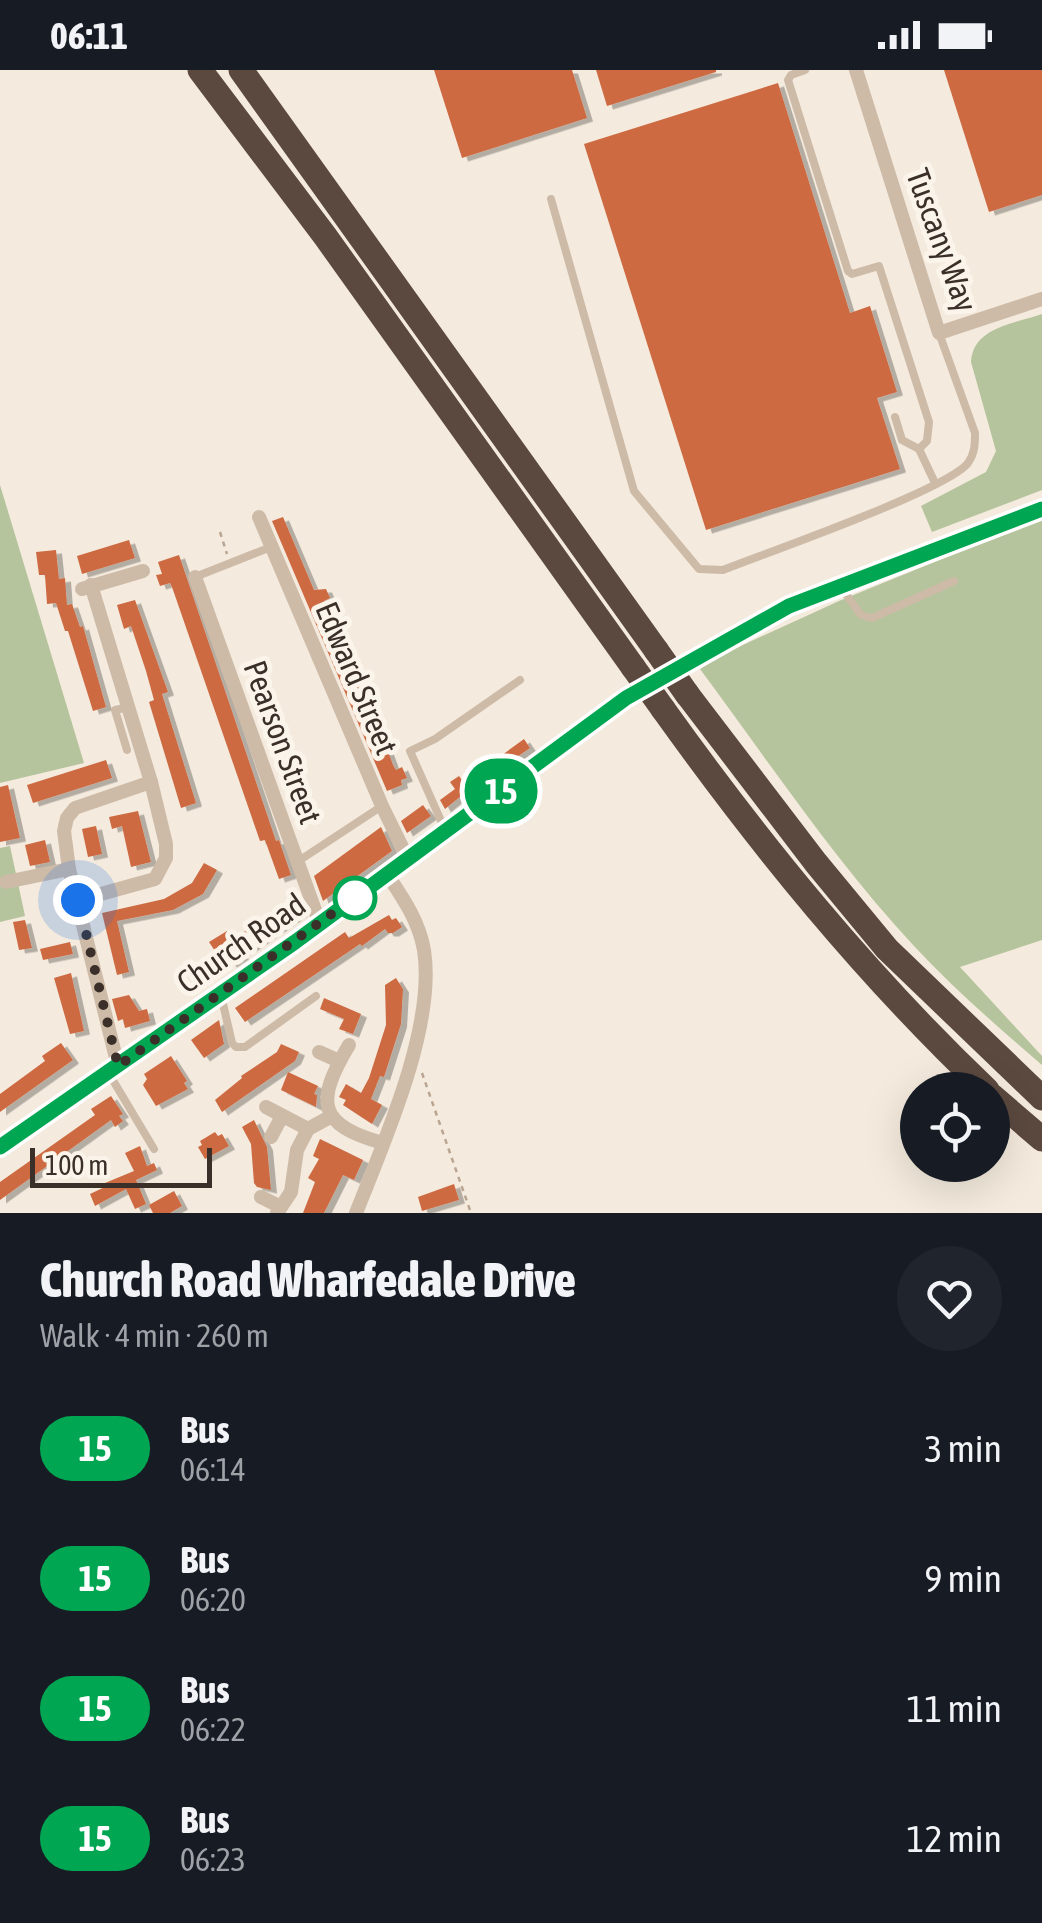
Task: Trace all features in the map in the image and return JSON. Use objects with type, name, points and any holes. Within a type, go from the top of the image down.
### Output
[{"type":"highway","points":[[200,70],[325,236],[663,710],[801,893],[968,1072]]},
{"type":"highway","points":[[241,70],[687,694],[816,863],[886,948],[1042,1098]]},
{"type":"highway","points":[[1010,1111],[1042,1139]]},
{"type":"street","name":"Tuscany Way","points":[[856,70],[939,333],[1042,299]]},
{"type":"street","name":"Church Road","points":[[0,1147],[320,924],[626,698],[789,606],[1042,509]]},
{"type":"street","name":"Edward Street","points":[[259,517],[382,806],[408,858]]},
{"type":"street","points":[[78,900],[155,879],[163,868],[166,844],[151,782],[86,587],[144,571]]},
{"type":"street","name":"Pearson Street","points":[[195,577],[320,924]]},
{"type":"street","points":[[113,1069],[68,868],[64,831],[75,808],[151,782]]},
{"type":"street","points":[[6,882],[68,868]]},
{"type":"street","points":[[356,1213],[384,1144],[414,1049],[426,980],[424,949],[411,909],[386,874]]},
{"type":"street","points":[[349,1045],[328,1091],[330,1117],[340,1128],[384,1144]]},
{"type":"street","points":[[319,1052],[339,1061]]},
{"type":"street","points":[[266,1107],[308,1129]]},
{"type":"street","points":[[271,1137],[282,1116]]},
{"type":"street","points":[[261,1198],[278,1210],[290,1192],[297,1150],[308,1129],[330,1117]]},
{"type":"lane","points":[[805,70],[788,78],[794,98],[848,271],[852,274],[879,266],[929,422],[926,441],[919,449]]},
{"type":"lane","points":[[551,198],[634,491],[698,569],[723,570],[935,483],[966,466],[976,446],[975,433],[939,333]]},
{"type":"lane","points":[[895,417],[902,440],[919,449],[935,483]]},
{"type":"lane","points":[[195,577],[271,547]]},
{"type":"lane","points":[[840,586],[861,615],[872,618],[954,581]]},
{"type":"lane","points":[[446,832],[410,752],[520,680]]},
{"type":"lane","points":[[127,750],[115,710],[129,707]]},
{"type":"lane","points":[[296,862],[382,806]]},
{"type":"lane","points":[[221,995],[236,1047],[246,1047],[316,996]]},
{"type":"lane","points":[[113,1069],[154,1149]]},
{"type":"path","points":[[220,532],[230,562]]},
{"type":"path","points":[[414,1049],[471,1213]]},
{"type":"green space","points":[[1042,314],[1042,490],[932,532],[921,506],[986,472],[996,451],[971,362],[973,350],[987,334]]},
{"type":"green space","points":[[0,485],[84,763],[0,783]]},
{"type":"green space","points":[[1042,518],[1042,940],[960,967],[1042,1056],[1042,1065],[945,977],[885,914],[700,669],[723,654],[839,601]]},
{"type":"green space","points":[[10,846],[25,916],[0,922],[0,848]]},
{"type":"building","points":[[434,70],[572,70],[587,118],[462,158]]},
{"type":"building","points":[[596,70],[716,70],[716,72],[607,106]]},
{"type":"building","points":[[944,70],[1042,70],[1042,195],[989,212]]},
{"type":"building","points":[[778,83],[850,313],[870,306],[897,392],[877,398],[900,469],[706,530],[584,144]]},
{"type":"building","points":[[283,517],[314,590],[326,589],[330,598],[324,601],[368,696],[393,765],[396,770],[402,767],[407,778],[401,780],[402,785],[387,791],[272,521]]},
{"type":"building","points":[[129,540],[135,558],[82,574],[77,556]]},
{"type":"building","points":[[56,550],[59,579],[65,578],[67,605],[72,604],[80,627],[83,626],[106,707],[93,711],[68,631],[56,603],[47,604],[45,575],[39,575],[36,552]]},
{"type":"building","points":[[179,555],[291,875],[279,879],[265,840],[260,841],[172,587],[170,583],[160,586],[156,575],[162,574],[158,562]]},
{"type":"building","points":[[135,600],[168,692],[162,694],[196,803],[181,808],[149,702],[154,700],[146,671],[131,626],[124,629],[117,605]]},
{"type":"building","points":[[524,739],[530,748],[504,766],[498,758]]},
{"type":"building","points":[[492,758],[498,766],[445,809],[440,800],[455,789],[450,782],[459,776],[462,780]]},
{"type":"building","points":[[106,760],[112,778],[33,803],[27,785]]},
{"type":"building","points":[[8,785],[20,838],[0,842],[0,787]]},
{"type":"building","points":[[423,805],[431,816],[407,833],[401,821]]},
{"type":"building","points":[[138,811],[151,862],[131,867],[122,826],[112,829],[109,817]]},
{"type":"building","points":[[96,826],[102,854],[88,857],[82,829]]},
{"type":"building","points":[[381,827],[392,851],[323,901],[314,876]]},
{"type":"building","points":[[45,840],[50,862],[30,866],[25,845]]},
{"type":"building","points":[[204,863],[217,870],[203,894],[173,910],[117,921],[129,972],[117,975],[102,913],[164,899],[192,883]]},
{"type":"building","points":[[293,899],[303,912],[231,964],[224,954],[219,957],[209,942],[227,931],[232,940]]},
{"type":"building","points":[[389,915],[402,927],[393,933],[385,929],[360,944],[245,1022],[235,1008],[345,932],[349,938]]},
{"type":"building","points":[[25,920],[32,948],[19,950],[13,922]]},
{"type":"building","points":[[70,942],[73,954],[43,960],[40,949]]},
{"type":"building","points":[[71,973],[84,1031],[70,1034],[54,978]]},
{"type":"building","points":[[396,978],[403,989],[401,1024],[384,1077],[380,1076],[371,1099],[382,1105],[372,1124],[343,1105],[346,1100],[339,1097],[346,1084],[361,1093],[369,1078],[386,1025],[385,985]]},
{"type":"building","points":[[129,995],[139,1011],[147,1009],[150,1021],[125,1028],[123,1019],[118,1021],[112,999]]},
{"type":"building","points":[[324,998],[361,1014],[353,1034],[339,1029],[344,1019],[320,1009]]},
{"type":"building","points":[[219,1020],[224,1044],[204,1058],[191,1040]]},
{"type":"building","points":[[61,1043],[73,1060],[0,1112],[0,1094],[45,1061],[42,1056]]},
{"type":"building","points":[[281,1044],[299,1052],[295,1061],[222,1112],[215,1100],[241,1076],[277,1052]]},
{"type":"building","points":[[171,1056],[188,1089],[156,1106],[143,1085],[147,1079],[144,1074]]},
{"type":"building","points":[[288,1072],[318,1086],[314,1094],[316,1107],[281,1090]]},
{"type":"building","points":[[111,1096],[123,1114],[119,1116],[123,1121],[115,1127],[111,1120],[0,1200],[0,1182],[95,1115],[91,1109]]},
{"type":"building","points":[[254,1120],[267,1147],[271,1190],[254,1183],[251,1144],[242,1127]]},
{"type":"building","points":[[215,1132],[218,1136],[222,1134],[229,1146],[205,1159],[198,1147],[202,1145],[200,1141]]},
{"type":"building","points":[[320,1139],[363,1160],[354,1180],[343,1175],[324,1213],[303,1213],[315,1182],[308,1178],[319,1159],[313,1156]]},
{"type":"building","points":[[140,1146],[147,1166],[154,1163],[157,1170],[136,1180],[146,1204],[135,1209],[126,1189],[95,1206],[90,1194],[134,1171],[125,1153]]},
{"type":"building","points":[[454,1184],[459,1200],[422,1211],[418,1197]]},
{"type":"building","points":[[174,1191],[182,1206],[170,1213],[153,1213],[149,1205]]},
{"type":"bus line","name":"15","points":[[0,1147],[295,942],[626,698],[789,606],[1042,509]]},
{"type":"route","points":[[78,900],[118,1066],[364,891],[355,898]]}]
